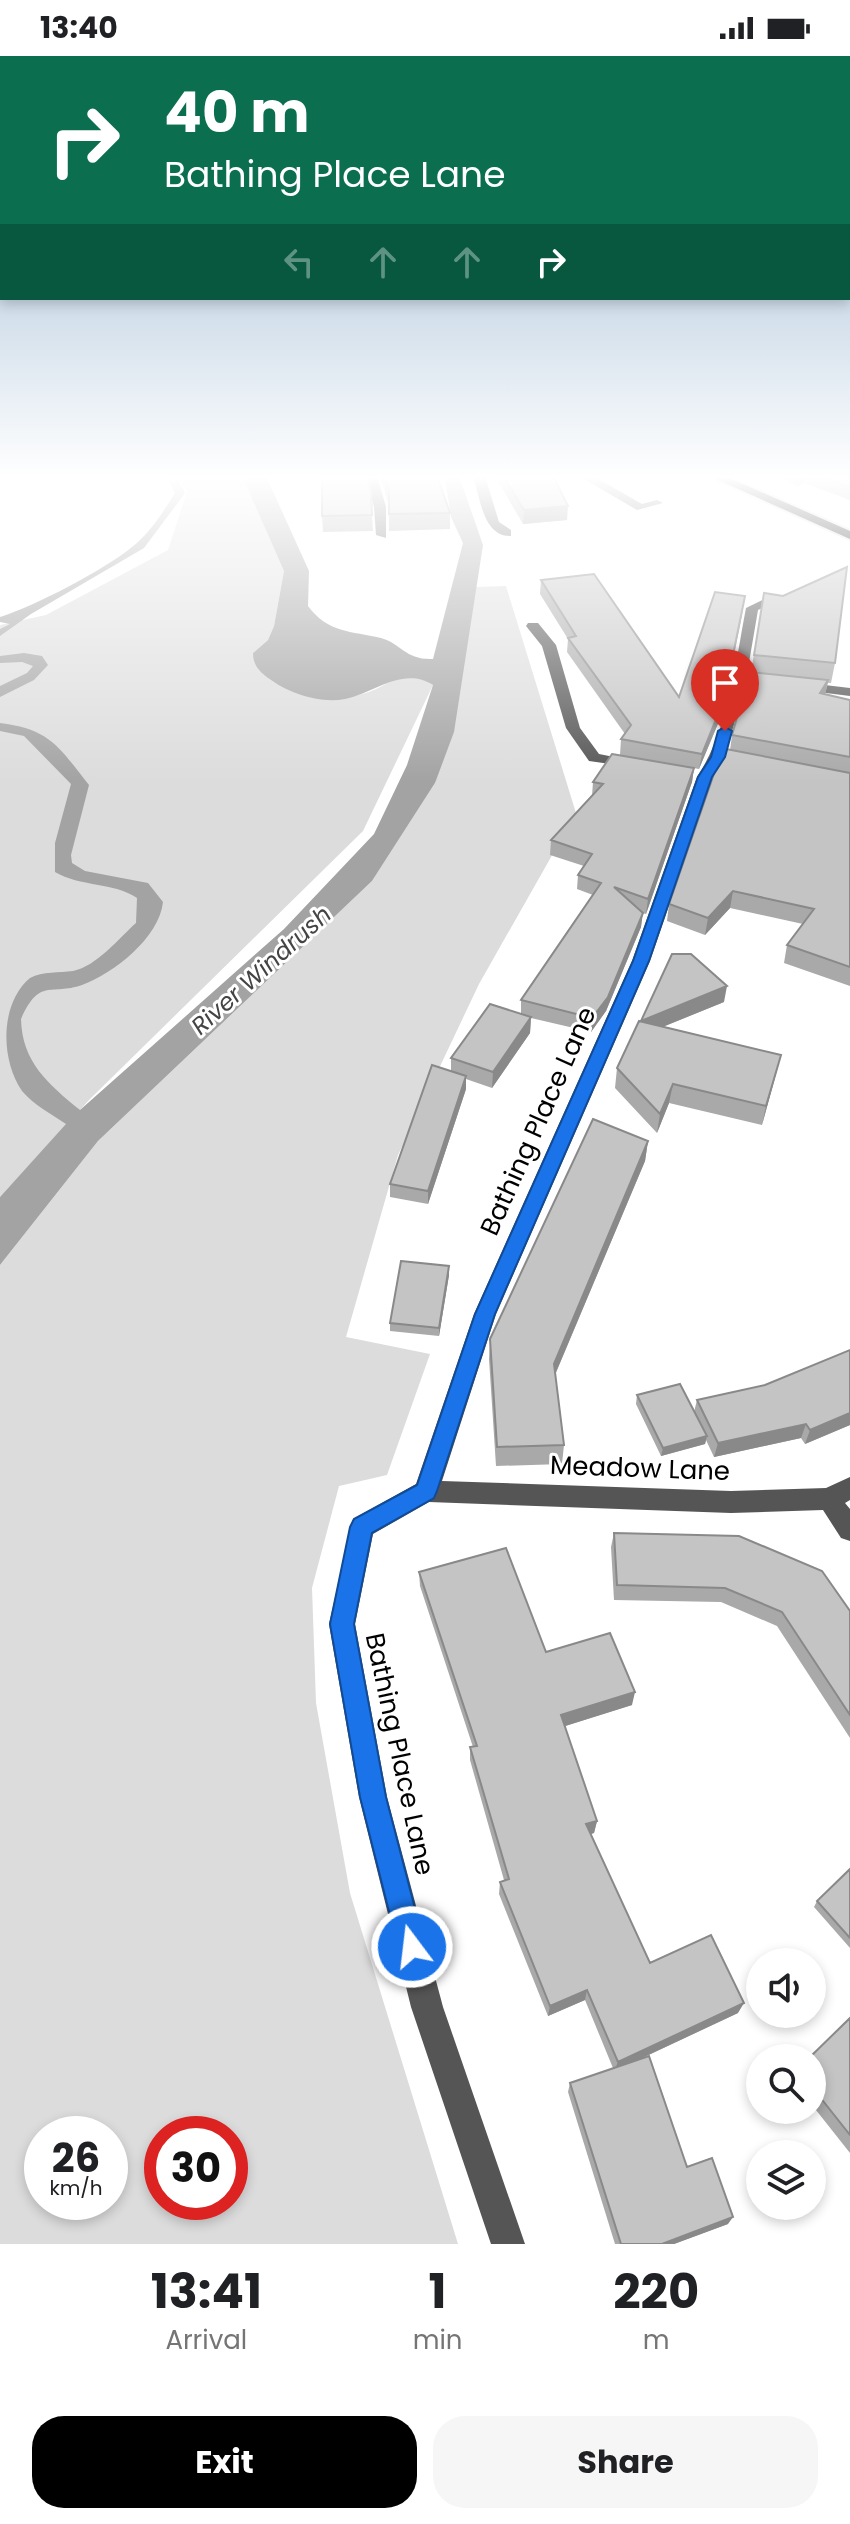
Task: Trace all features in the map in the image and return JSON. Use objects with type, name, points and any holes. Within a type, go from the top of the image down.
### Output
[{"type":"street","name":"Bathing Place Lane","points":[[508,2244],[427,2007],[373,1797],[342,1624],[362,1527],[426,1491],[485,1314],[641,961],[705,769],[739,680],[752,608],[778,598]]},
{"type":"street","points":[[533,626],[549,645],[573,728],[594,758],[650,767]]},
{"type":"street","points":[[739,680],[755,682]]},
{"type":"street","points":[[787,685],[850,692]]},
{"type":"street","points":[[705,769],[762,765]]},
{"type":"street","name":"Meadow Lane","points":[[426,1491],[731,1502],[840,1493]]},
{"type":"street","points":[[840,1493],[850,1530]]},
{"type":"shaded area","points":[[115,578],[283,578],[274,626],[268,640],[253,653],[258,666],[273,682],[292,689],[351,696],[401,678],[421,679],[433,685],[363,831],[90,1099],[0,1197],[0,625],[46,615]]},
{"type":"shaded area","points":[[506,586],[576,813],[479,984],[398,1155],[346,1337],[430,1354],[387,1475],[339,1486],[312,1588],[316,1703],[350,1893],[458,2244],[0,2244],[0,1265],[98,1141],[372,881],[435,783],[476,587]]},
{"type":"water","points":[[83,578],[92,578],[0,636],[0,629],[10,624],[0,622],[0,617]]},
{"type":"water","name":"River Windrush","points":[[283,578],[309,578],[308,606],[324,621],[341,630],[381,638],[416,657],[433,659],[454,578],[478,578],[454,732],[435,783],[372,881],[98,1141],[0,1265],[0,1197],[66,1124],[32,1101],[15,1078],[6,1032],[13,1002],[30,978],[73,971],[99,958],[136,923],[137,898],[118,889],[75,880],[55,872],[55,843],[71,784],[24,736],[0,731],[0,723],[42,735],[61,750],[89,785],[71,855],[72,863],[85,871],[148,883],[163,902],[153,928],[121,963],[82,985],[40,993],[21,1019],[26,1048],[39,1071],[80,1110],[284,929],[374,834],[407,765],[433,685],[411,678],[389,682],[345,699],[325,700],[305,696],[268,678],[254,661],[253,653],[268,640],[274,626]]},
{"type":"water","points":[[24,653],[42,656],[48,665],[34,680],[0,697],[0,686],[27,673],[33,666],[22,662],[0,663],[0,656]]},
{"type":"building","points":[[597,578],[679,697],[715,592],[745,596],[724,699],[702,754],[621,739],[631,725],[568,638],[576,636],[541,580]]},
{"type":"building","points":[[822,578],[846,578],[835,663],[754,655],[764,593],[783,596]]},
{"type":"building","points":[[750,672],[828,680],[820,693],[850,700],[850,757],[732,735]]},
{"type":"building","points":[[726,749],[850,773],[850,967],[787,945],[814,909],[733,891],[708,918],[669,904],[718,762]]},
{"type":"building","points":[[612,754],[694,768],[648,899],[614,887],[643,913],[608,997],[592,1018],[521,1000],[601,883],[578,875],[592,854],[551,840],[603,784],[593,782]]},
{"type":"building","points":[[672,954],[691,954],[727,986],[641,1021]]},
{"type":"building","points":[[490,1004],[531,1017],[493,1072],[451,1058]]},
{"type":"building","points":[[639,1021],[781,1055],[766,1106],[673,1084],[660,1114],[617,1068]]},
{"type":"building","points":[[432,1065],[466,1076],[428,1191],[390,1184]]},
{"type":"building","points":[[593,1119],[648,1141],[554,1364],[564,1445],[497,1447],[490,1339]]},
{"type":"building","points":[[401,1261],[449,1266],[439,1328],[390,1323]]},
{"type":"building","points":[[850,1350],[850,1413],[810,1430],[806,1424],[718,1443],[697,1400],[765,1385]]},
{"type":"building","points":[[680,1384],[707,1436],[663,1448],[637,1395]]},
{"type":"building","points":[[614,1533],[739,1536],[822,1571],[850,1611],[850,1715],[782,1612],[725,1588],[617,1585]]},
{"type":"building","points":[[506,1548],[546,1652],[610,1633],[635,1692],[561,1715],[597,1821],[586,1824],[650,1963],[711,1935],[744,2003],[618,2062],[587,1990],[550,2006],[500,1882],[509,1879],[470,1747],[477,1746],[419,1572]]},
{"type":"building","points":[[850,1869],[850,1938],[817,1901]]},
{"type":"building","points":[[850,2018],[850,2135],[826,2105],[826,2044],[823,2044]]},
{"type":"building","points":[[649,2056],[687,2167],[712,2158],[733,2217],[662,2244],[621,2244],[570,2083]]},
{"type":"route","points":[[412,1947],[373,1797],[342,1624],[362,1527],[426,1491],[485,1314],[641,961],[705,777],[718,757],[725,731]]}]
